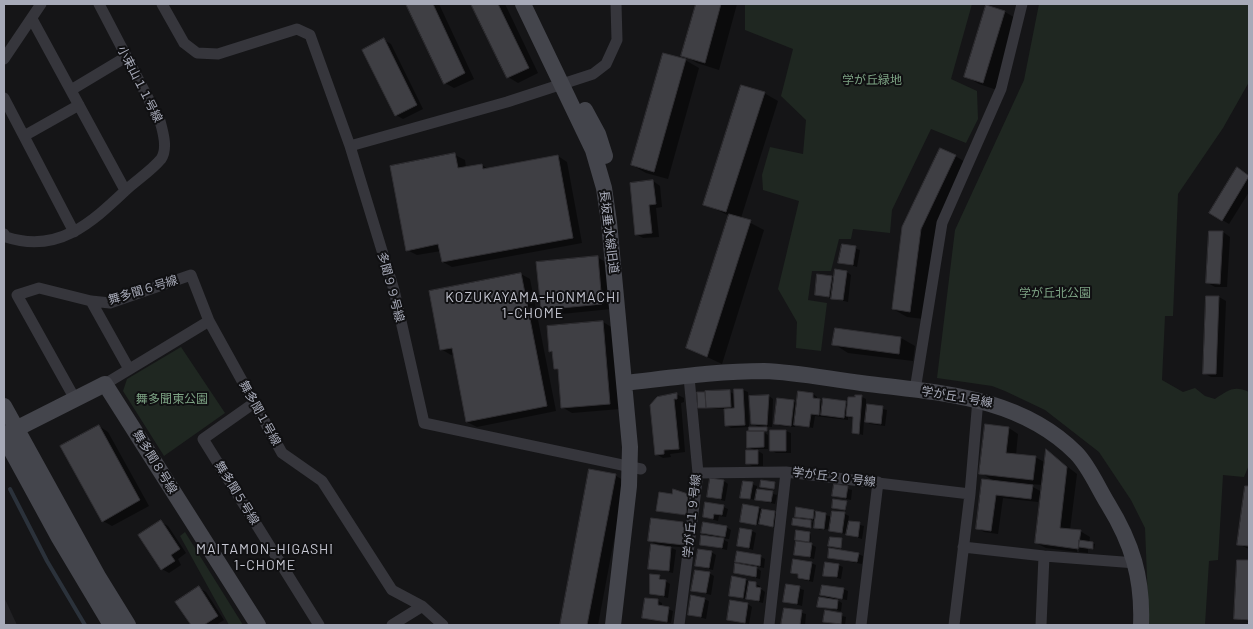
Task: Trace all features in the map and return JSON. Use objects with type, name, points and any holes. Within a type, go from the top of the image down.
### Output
[{"type":"street","points":[[4,59],[41,4]]},
{"type":"street","name":"小束山１１号線","points":[[4,234],[6,237],[24,243],[46,242],[74,232],[103,213],[125,190],[162,158],[164,138],[160,122],[99,4]]},
{"type":"street","name":"多聞９９号線","points":[[162,4],[184,42],[197,53],[218,54],[297,29],[310,35],[350,146],[394,290],[424,423],[636,468]]},
{"type":"street","name":"長坂垂水線旧道","points":[[523,4],[598,134],[614,183],[636,468],[624,625]]},
{"type":"street","name":"長坂垂水線旧道","points":[[535,4],[567,83]]},
{"type":"street","points":[[350,146],[507,102],[593,74],[606,64],[617,40],[616,4]]},
{"type":"street","points":[[915,390],[942,223],[1001,90],[1022,4]]},
{"type":"street","points":[[32,19],[125,190]]},
{"type":"street","points":[[71,90],[126,57]]},
{"type":"street","points":[[4,98],[74,232]]},
{"type":"street","points":[[24,136],[79,105]]},
{"type":"street","name":"舞多聞６号線","points":[[75,399],[17,295],[39,288],[91,301],[110,303],[191,275],[209,321]]},
{"type":"street","points":[[91,301],[129,369]]},
{"type":"street","points":[[8,434],[105,384],[209,321]]},
{"type":"street","name":"舞多聞１号線","points":[[209,321],[282,453],[322,481],[392,590],[421,607],[442,625]]},
{"type":"street","name":"学が丘１号線","points":[[630,382],[764,371],[915,390],[978,399],[997,404],[1043,427],[1077,453],[1123,529],[1136,563],[1142,608],[1142,625]]},
{"type":"street","name":"学が丘１９号線","points":[[679,625],[698,473],[689,377]]},
{"type":"street","name":"舞多聞８号線","points":[[105,384],[258,625]]},
{"type":"street","points":[[954,625],[970,494],[978,399]]},
{"type":"street","name":"舞多聞５号線","points":[[254,403],[203,439],[319,625]]},
{"type":"street","points":[[4,406],[8,434],[59,538],[111,625]]},
{"type":"street","points":[[8,434],[128,625]]},
{"type":"street","name":"長坂垂水線旧道","points":[[613,625],[636,468]]},
{"type":"street","points":[[769,625],[786,472]]},
{"type":"street","name":"学が丘２０号線","points":[[698,473],[786,472],[970,494]]},
{"type":"street","points":[[861,625],[878,482]]},
{"type":"street","points":[[963,546],[1044,556],[1136,563]]},
{"type":"street","points":[[1041,625],[1044,556]]},
{"type":"street","points":[[392,625],[421,607]]},
{"type":"shaded area","points":[[4,597],[17,625],[4,625]]},
{"type":"green space","name":"学が丘緑地","points":[[745,4],[972,4],[951,79],[977,91],[978,119],[966,143],[931,129],[892,210],[890,233],[853,229],[851,239],[839,239],[831,271],[812,271],[808,300],[827,303],[821,351],[796,348],[797,322],[778,289],[799,201],[763,190],[762,175],[770,147],[803,154],[806,120],[781,96],[793,49],[745,30]]},
{"type":"green space","name":"学が丘北公園","points":[[1039,4],[1249,4],[1249,82],[1223,128],[1178,194],[1173,316],[1165,316],[1162,380],[1183,392],[1195,388],[1205,396],[1215,399],[1231,389],[1249,392],[1249,465],[1244,477],[1223,475],[1218,560],[1209,561],[1205,625],[1149,625],[1145,528],[1131,500],[1099,452],[1045,410],[1005,391],[992,386],[937,378],[955,230],[1024,80]]},
{"type":"green space","name":"舞多聞東公園","points":[[181,347],[225,413],[164,456],[123,391],[127,379]]},
{"type":"green space","points":[[185,532],[243,625],[229,625],[180,536]]},
{"type":"building","points":[[406,4],[433,4],[465,73],[444,84]]},
{"type":"building","points":[[471,4],[498,4],[529,68],[507,78]]},
{"type":"building","points":[[696,4],[721,4],[705,63],[681,56]]},
{"type":"building","points":[[986,5],[1005,11],[983,83],[964,77]]},
{"type":"building","points":[[384,38],[417,105],[395,116],[362,50]]},
{"type":"building","points":[[663,53],[686,59],[654,172],[631,165]]},
{"type":"building","points":[[741,85],[765,92],[726,212],[703,205]]},
{"type":"building","points":[[940,148],[956,155],[921,229],[910,312],[892,309],[902,227]]},
{"type":"building","points":[[455,153],[458,168],[482,164],[483,169],[558,155],[573,238],[442,262],[438,244],[406,251],[390,166]]},
{"type":"building","points":[[1237,167],[1249,176],[1222,221],[1209,213]]},
{"type":"building","points":[[653,180],[656,204],[649,205],[652,233],[635,235],[630,183]]},
{"type":"building","points":[[729,214],[751,220],[707,357],[686,348]]},
{"type":"building","points":[[1209,231],[1223,231],[1220,284],[1206,283]]},
{"type":"building","points":[[842,244],[856,246],[853,265],[838,263]]},
{"type":"building","points":[[598,256],[602,304],[541,310],[536,262]]},
{"type":"building","points":[[835,269],[847,271],[843,300],[831,299]]},
{"type":"building","points":[[521,273],[547,406],[466,422],[452,348],[440,350],[429,291]]},
{"type":"building","points":[[817,274],[832,276],[829,297],[815,295]]},
{"type":"building","points":[[1206,296],[1219,296],[1216,374],[1203,374]]},
{"type":"building","points":[[603,321],[610,404],[561,408],[558,369],[554,369],[552,351],[549,352],[547,326]]},
{"type":"building","points":[[835,328],[901,337],[899,354],[832,345]]},
{"type":"building","points":[[734,389],[743,389],[745,425],[725,426],[724,409],[734,408]]},
{"type":"building","points":[[730,390],[731,407],[706,408],[705,391]]},
{"type":"building","points":[[798,391],[813,393],[813,398],[820,399],[819,415],[811,414],[809,427],[794,425]]},
{"type":"building","points":[[697,392],[705,392],[706,408],[698,408]]},
{"type":"building","points":[[677,393],[677,399],[674,399],[679,449],[664,450],[664,454],[655,455],[650,405],[657,397]]},
{"type":"building","points":[[769,395],[767,425],[751,424],[749,396]]},
{"type":"building","points":[[855,395],[862,395],[859,434],[852,433],[853,417],[846,416],[848,397],[855,397]]},
{"type":"building","points":[[777,398],[794,400],[791,426],[774,424]]},
{"type":"building","points":[[823,398],[846,401],[844,418],[821,415]]},
{"type":"building","points":[[867,404],[883,406],[881,424],[865,422]]},
{"type":"building","points":[[985,424],[1009,427],[1006,453],[1036,456],[1033,480],[979,474]]},
{"type":"building","points":[[99,425],[140,500],[102,522],[60,446]]},
{"type":"building","points":[[749,427],[767,427],[767,431],[749,431]]},
{"type":"building","points":[[770,430],[786,430],[786,451],[770,451]]},
{"type":"building","points":[[747,431],[764,431],[764,447],[747,448]]},
{"type":"building","points":[[1046,449],[1067,467],[1060,528],[1081,530],[1078,549],[1035,543]]},
{"type":"building","points":[[746,450],[758,450],[758,464],[746,464]]},
{"type":"building","points":[[589,469],[616,474],[587,625],[560,625]]},
{"type":"building","points":[[710,478],[724,480],[721,499],[707,497]]},
{"type":"building","points":[[982,479],[1033,485],[1031,499],[996,495],[991,531],[976,529]]},
{"type":"building","points":[[761,480],[775,482],[774,489],[760,487]]},
{"type":"building","points":[[743,481],[753,482],[750,499],[740,498]]},
{"type":"building","points":[[834,484],[848,486],[846,498],[832,496]]},
{"type":"building","points":[[1245,486],[1249,486],[1249,546],[1237,545]]},
{"type":"building","points":[[673,489],[688,494],[686,515],[656,511],[659,492],[672,494]]},
{"type":"building","points":[[757,489],[773,491],[771,502],[755,500]]},
{"type":"building","points":[[833,499],[847,501],[845,510],[832,508]]},
{"type":"building","points":[[705,502],[724,505],[722,515],[714,514],[713,519],[703,517]]},
{"type":"building","points":[[743,504],[759,507],[756,525],[740,522]]},
{"type":"building","points":[[796,507],[814,510],[813,519],[795,517]]},
{"type":"building","points":[[762,509],[775,511],[773,527],[759,524]]},
{"type":"building","points":[[816,511],[826,513],[824,529],[814,528]]},
{"type":"building","points":[[832,511],[845,512],[842,533],[829,531]]},
{"type":"building","points":[[651,518],[683,522],[683,527],[686,527],[684,545],[648,541]]},
{"type":"building","points":[[793,518],[811,520],[811,528],[792,525]]},
{"type":"building","points":[[161,520],[180,549],[171,555],[175,561],[161,570],[138,535]]},
{"type":"building","points":[[849,521],[860,522],[858,537],[846,535]]},
{"type":"building","points":[[703,522],[727,526],[725,537],[701,533]]},
{"type":"building","points":[[740,528],[752,530],[749,548],[737,546]]},
{"type":"building","points":[[796,530],[810,532],[809,542],[795,540]]},
{"type":"building","points":[[701,535],[724,538],[722,548],[700,545]]},
{"type":"building","points":[[830,537],[842,538],[841,548],[828,546]]},
{"type":"building","points":[[1079,540],[1093,542],[1093,549],[1079,547]]},
{"type":"building","points":[[796,541],[812,543],[810,557],[794,555]]},
{"type":"building","points":[[651,544],[671,547],[669,571],[648,569]]},
{"type":"building","points":[[829,548],[859,553],[857,562],[828,558]]},
{"type":"building","points":[[698,549],[712,551],[709,568],[695,566]]},
{"type":"building","points":[[737,551],[761,555],[760,566],[735,562]]},
{"type":"building","points":[[793,559],[812,562],[809,580],[798,578],[798,574],[791,573]]},
{"type":"building","points":[[1237,560],[1249,560],[1249,620],[1234,619]]},
{"type":"building","points":[[825,562],[839,564],[837,577],[823,576]]},
{"type":"building","points":[[735,563],[757,567],[756,577],[734,573]]},
{"type":"building","points":[[695,570],[710,572],[706,593],[691,591]]},
{"type":"building","points":[[650,574],[660,575],[659,579],[666,580],[664,596],[650,594]]},
{"type":"building","points":[[732,576],[746,579],[743,598],[729,596]]},
{"type":"building","points":[[749,581],[756,582],[756,587],[761,588],[759,601],[746,599]]},
{"type":"building","points":[[786,584],[800,586],[797,604],[783,602]]},
{"type":"building","points":[[822,585],[844,588],[842,599],[820,595]]},
{"type":"building","points":[[199,586],[218,616],[204,625],[191,625],[175,602]]},
{"type":"building","points":[[691,595],[705,598],[701,617],[688,615]]},
{"type":"building","points":[[819,597],[838,600],[837,609],[817,607]]},
{"type":"building","points":[[645,598],[658,599],[658,605],[669,607],[667,622],[642,618]]},
{"type":"building","points":[[730,600],[748,603],[745,623],[727,620]]},
{"type":"building","points":[[784,608],[802,610],[800,625],[781,625]]},
{"type":"building","points":[[825,610],[842,613],[841,624],[823,622]]},
{"type":"waterway","points":[[10,489],[47,561],[85,625]]},
{"type":"district","name":"KOZUKAYAMA-HONMACHI 1-CHOME","points":[[533,306]]},
{"type":"district","name":"MAITAMON-HIGASHI 1-CHOME","points":[[265,558]]}]
